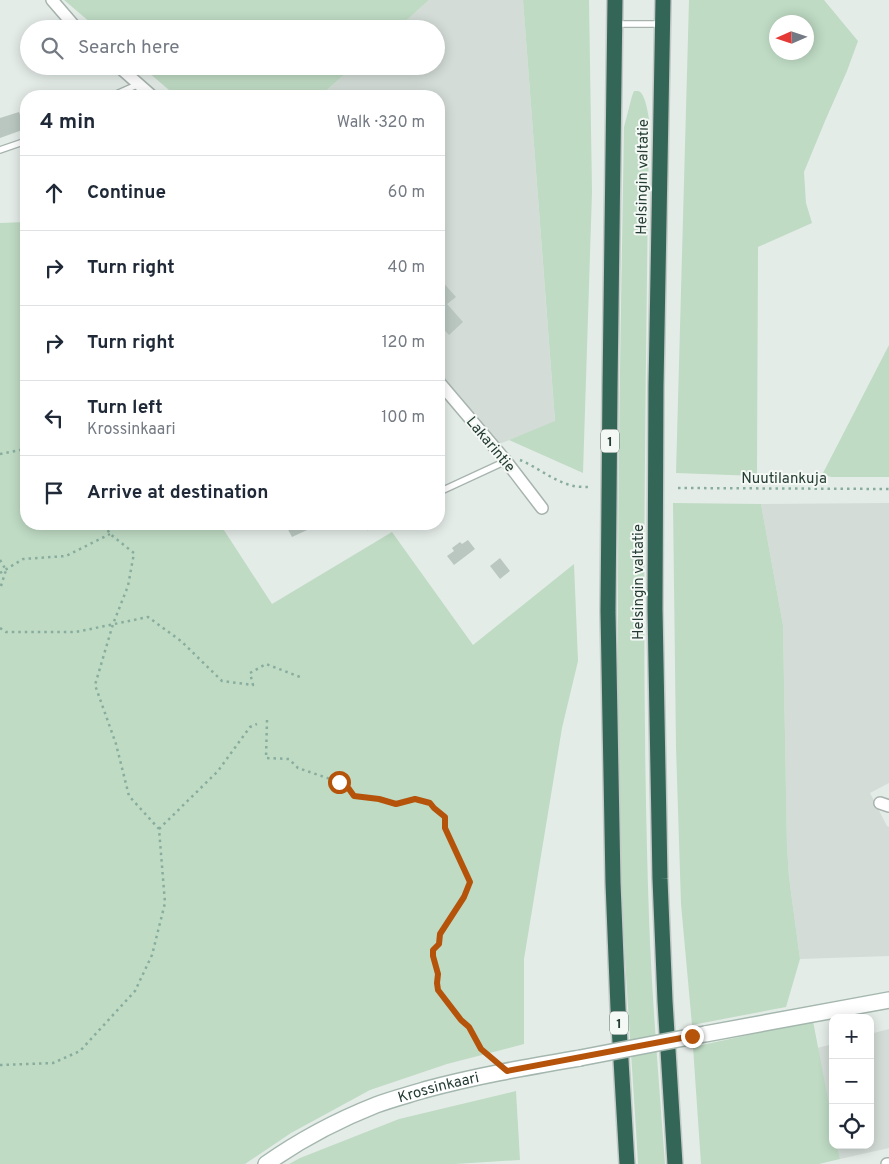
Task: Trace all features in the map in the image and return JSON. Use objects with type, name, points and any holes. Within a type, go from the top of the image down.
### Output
[{"type":"highway","name":"Helsingin valtatie","points":[[615,0],[608,611],[613,883],[627,1164]]},
{"type":"highway","name":"Helsingin valtatie","points":[[663,0],[656,386],[655,609],[660,879],[665,1011],[675,1164]]},
{"type":"street","points":[[52,0],[69,20]]},
{"type":"street","points":[[128,75],[145,90]]},
{"type":"street","name":"Lakarintie","points":[[445,389],[506,460],[542,508]]},
{"type":"street","name":"Krossinkaari","points":[[266,1164],[305,1139],[377,1104],[451,1083],[889,1000]]},
{"type":"lane","points":[[615,24],[663,24]]},
{"type":"lane","points":[[125,90],[138,84]]},
{"type":"lane","points":[[0,150],[20,143]]},
{"type":"lane","points":[[445,489],[506,460]]},
{"type":"path","points":[[0,454],[20,450]]},
{"type":"path","points":[[506,460],[518,459],[571,486],[590,488]]},
{"type":"path","name":"Nuutilankuja","points":[[678,488],[889,489]]},
{"type":"path","points":[[0,1066],[53,1063],[80,1051],[135,991],[152,955],[165,903],[158,829],[129,796],[116,744],[95,685],[113,624],[128,586],[134,553],[108,530]]},
{"type":"path","points":[[0,573],[22,559],[66,556],[110,534]]},
{"type":"path","points":[[0,560],[6,570],[0,589]]},
{"type":"path","points":[[0,628],[6,632],[76,632],[148,618],[181,641],[222,681],[253,685],[250,673],[266,664],[300,677]]},
{"type":"path","points":[[267,720],[266,758],[289,759],[298,768],[339,782],[349,789],[354,796],[379,799],[396,804],[415,799],[430,803],[445,817],[445,828],[470,882],[464,897],[440,934],[439,944],[433,950],[438,974],[438,990],[461,1020],[469,1027],[481,1049],[507,1071]]},
{"type":"path","points":[[158,829],[218,771],[250,727],[257,724]]},
{"type":"shaded area","points":[[429,0],[523,0],[555,422],[494,446],[445,389],[445,90],[327,90],[344,75],[445,75],[445,20],[407,20]]},
{"type":"shaded area","points":[[889,503],[889,783],[870,793],[889,827],[889,956],[800,959],[789,877],[787,846],[783,625],[761,504]]},
{"type":"shaded area","points":[[889,1029],[889,1148],[840,1159],[838,1149],[874,1149],[874,1033]]},
{"type":"shaded area","points":[[829,1045],[829,1106],[817,1048]]},
{"type":"green space","points":[[64,0],[429,0],[407,20],[87,20]]},
{"type":"green space","points":[[523,0],[589,0],[592,192],[583,473],[509,440],[555,421]]},
{"type":"green space","points":[[689,0],[824,0],[858,41],[804,172],[806,203],[812,223],[758,247],[757,476],[676,473]]},
{"type":"green space","points":[[152,75],[344,75],[327,90],[169,90]]},
{"type":"green space","points":[[634,91],[638,91],[643,95],[649,119],[644,518],[646,818],[652,980],[665,1164],[638,1164],[621,886],[618,577],[624,127]]},
{"type":"green space","points":[[20,222],[20,530],[224,530],[272,604],[392,532],[473,645],[574,564],[578,661],[562,728],[524,959],[524,1044],[447,1064],[370,1090],[291,1133],[245,1164],[0,1164],[0,223]]},
{"type":"green space","points":[[889,345],[889,477],[832,477],[822,475]]},
{"type":"green space","points":[[673,503],[761,504],[783,625],[787,846],[789,877],[800,959],[786,1007],[692,1025],[681,904],[676,747]]},
{"type":"green space","points":[[813,1021],[829,1104],[829,1149],[838,1149],[840,1159],[819,1164],[701,1164],[693,1047]]},
{"type":"green space","points":[[516,1091],[520,1160],[455,1164],[289,1164],[399,1119]]},
{"type":"building","points":[[19,112],[20,131],[0,138],[0,118]]},
{"type":"building","points":[[445,285],[456,297],[447,304],[463,322],[449,335],[445,331]]},
{"type":"building","points":[[288,530],[307,530],[292,537]]},
{"type":"building","points":[[468,540],[475,549],[454,565],[447,556],[454,551],[452,548],[460,542],[462,544]]},
{"type":"building","points":[[500,558],[510,571],[500,579],[490,566]]},
{"type":"route","points":[[339,782],[349,789],[354,796],[379,799],[396,804],[415,799],[430,803],[445,817],[445,828],[448,836],[470,882],[464,897],[440,934],[439,944],[433,950],[438,974],[438,990],[461,1020],[469,1027],[481,1049],[507,1071],[692,1036]]}]
